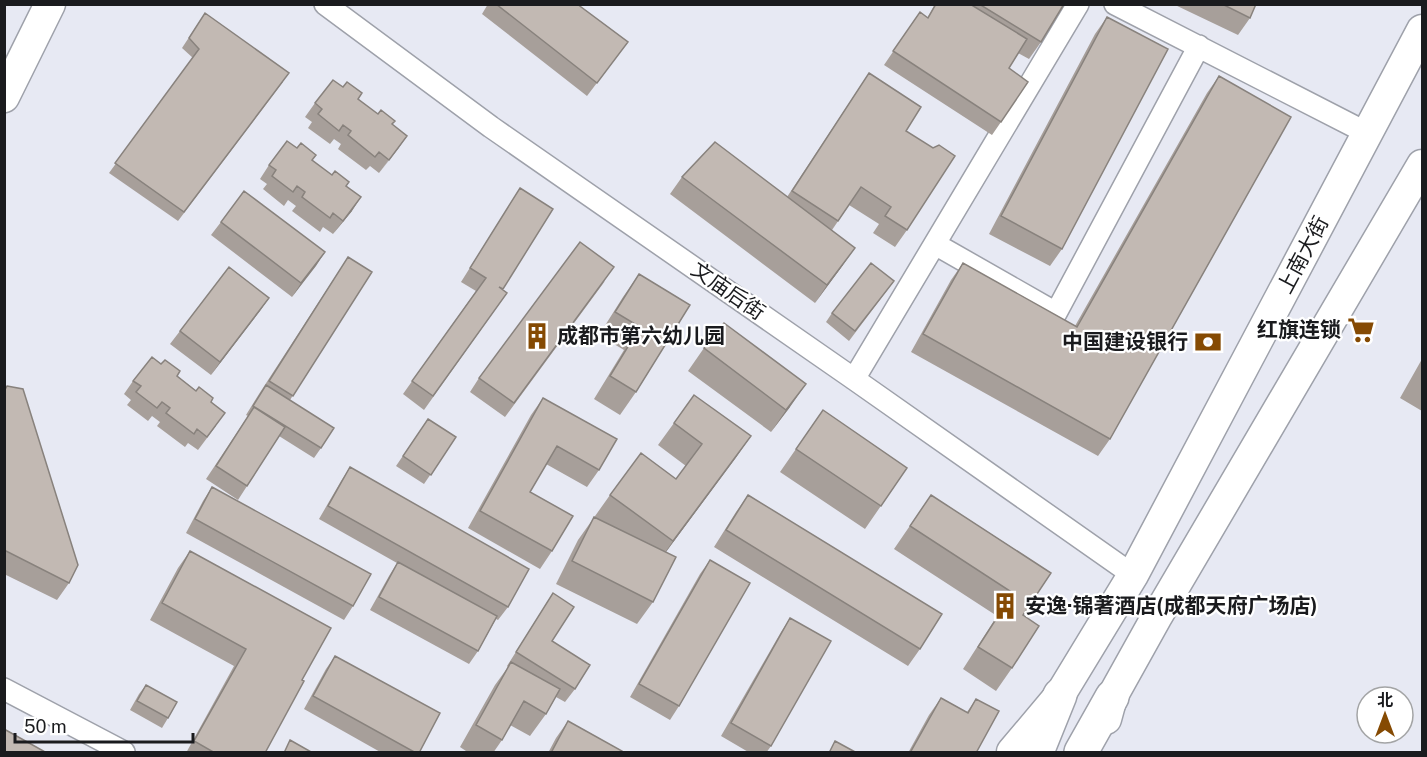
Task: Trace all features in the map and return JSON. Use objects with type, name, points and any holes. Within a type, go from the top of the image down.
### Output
[{"type":"main road","points":[[4,54],[29,4]]},
{"type":"main road","points":[[4,97],[50,4]]},
{"type":"main road","name":"上南大街","points":[[1012,753],[1060,695],[1133,575],[1422,30]]},
{"type":"main road","points":[[1081,753],[1156,618],[1422,165]]},
{"type":"main road","points":[[1037,753],[1060,695]]},
{"type":"main road","points":[[1096,753],[1112,697]]},
{"type":"street","name":"文庙后街","points":[[325,4],[490,127],[854,378],[1133,575]]},
{"type":"street","points":[[854,378],[1078,4]]},
{"type":"street","points":[[1115,4],[1367,133]]},
{"type":"street","points":[[935,244],[1056,313],[1199,46]]},
{"type":"street","points":[[4,689],[124,753]]},
{"type":"building","points":[[496,4],[577,4],[628,42],[597,83]]},
{"type":"building","points":[[936,4],[970,4],[1027,39],[1009,68],[1028,82],[1001,122],[893,51],[920,12],[928,18]]},
{"type":"building","points":[[979,4],[1064,4],[1041,42]]},
{"type":"building","points":[[1222,4],[1256,4],[1250,18]]},
{"type":"building","points":[[205,13],[289,73],[184,212],[115,163],[199,49],[189,38]]},
{"type":"building","points":[[1107,17],[1168,49],[1062,249],[1001,216]]},
{"type":"building","points":[[869,73],[921,107],[906,131],[933,148],[939,145],[955,156],[907,230],[885,216],[891,207],[861,187],[838,221],[792,191]]},
{"type":"building","points":[[1219,76],[1291,117],[1110,439],[923,334],[963,263],[1077,327]]},
{"type":"building","points":[[333,80],[343,87],[347,82],[362,93],[358,99],[378,114],[381,110],[395,121],[392,124],[407,136],[389,160],[379,152],[375,157],[348,135],[351,131],[343,125],[339,131],[318,114],[322,109],[315,103]]},
{"type":"building","points":[[287,141],[297,148],[301,143],[316,155],[312,160],[332,175],[335,171],[349,182],[346,186],[361,197],[343,221],[333,213],[330,218],[302,197],[305,192],[297,186],[293,192],[272,176],[276,170],[269,165]]},
{"type":"building","points":[[715,142],[855,248],[827,285],[682,177]]},
{"type":"building","points":[[520,188],[553,209],[503,289],[499,287],[507,293],[433,396],[412,381],[486,278],[470,268]]},
{"type":"building","points":[[244,191],[325,252],[301,283],[221,222]]},
{"type":"building","name":"成都市第六幼儿园","points":[[580,242],[614,267],[514,403],[479,378]]},
{"type":"building","points":[[348,257],[372,272],[293,396],[269,381]]},
{"type":"building","points":[[871,263],[894,281],[855,331],[832,313]]},
{"type":"building","points":[[229,267],[269,298],[220,362],[180,331]]},
{"type":"building","points":[[639,274],[690,305],[636,392],[610,376],[640,327],[615,312]]},
{"type":"building","points":[[724,323],[806,384],[786,410],[704,348]]},
{"type":"building","points":[[152,357],[161,364],[165,360],[180,371],[177,376],[196,391],[199,387],[213,398],[211,402],[225,413],[207,437],[197,429],[194,434],[166,413],[170,408],[162,402],[157,408],[136,392],[141,386],[133,381]]},
{"type":"building","points":[[266,385],[334,428],[321,448],[253,406]]},
{"type":"building","points":[[7,386],[23,389],[78,565],[69,583],[4,550],[4,391]]},
{"type":"building","points":[[694,395],[751,436],[673,541],[610,495],[641,453],[676,479],[702,444],[674,423]]},
{"type":"building","points":[[543,398],[617,439],[599,470],[557,446],[530,492],[573,516],[552,551],[480,511]]},
{"type":"building","points":[[254,407],[285,427],[247,486],[216,466]]},
{"type":"building","points":[[823,410],[907,468],[881,506],[796,449]]},
{"type":"building","points":[[428,419],[456,437],[431,475],[403,456]]},
{"type":"building","points":[[350,467],[529,569],[508,607],[328,506]]},
{"type":"building","points":[[212,487],[371,574],[353,606],[195,519]]},
{"type":"building","points":[[748,495],[942,614],[920,649],[726,530]]},
{"type":"building","points":[[931,495],[1051,573],[1023,615],[1039,626],[1012,668],[978,647],[1013,593],[910,526]]},
{"type":"building","points":[[594,517],[676,557],[653,602],[572,561]]},
{"type":"building","points":[[190,551],[331,628],[265,753],[215,753],[194,741],[246,649],[162,603]]},
{"type":"building","points":[[710,560],[750,583],[679,706],[639,684]]},
{"type":"building","points":[[398,562],[497,616],[478,651],[379,597]]},
{"type":"building","points":[[553,593],[574,607],[552,641],[590,665],[575,689],[516,652]]},
{"type":"building","points":[[790,618],[831,641],[771,746],[731,723]]},
{"type":"building","points":[[335,656],[440,713],[419,753],[313,696]]},
{"type":"building","points":[[511,662],[560,689],[546,714],[524,701],[502,740],[476,725]]},
{"type":"building","points":[[146,685],[177,702],[168,718],[137,701]]},
{"type":"building","points":[[941,698],[968,713],[976,699],[999,711],[976,753],[910,753]]},
{"type":"building","points":[[568,721],[622,751],[621,753],[551,753]]},
{"type":"building","points":[[4,729],[47,753],[4,753]]},
{"type":"building","points":[[290,740],[313,753],[284,753]]},
{"type":"building","points":[[835,741],[857,753],[829,753]]},
{"type":"place","name":"红旗连锁","points":[[1361,330]]},
{"type":"place","name":"成都市第六幼儿园","points":[[537,336]]},
{"type":"place","name":"中国建设银行","points":[[1208,342]]},
{"type":"place","name":"安逸·锦著酒店(成都天府广场店)","points":[[1005,606]]}]
